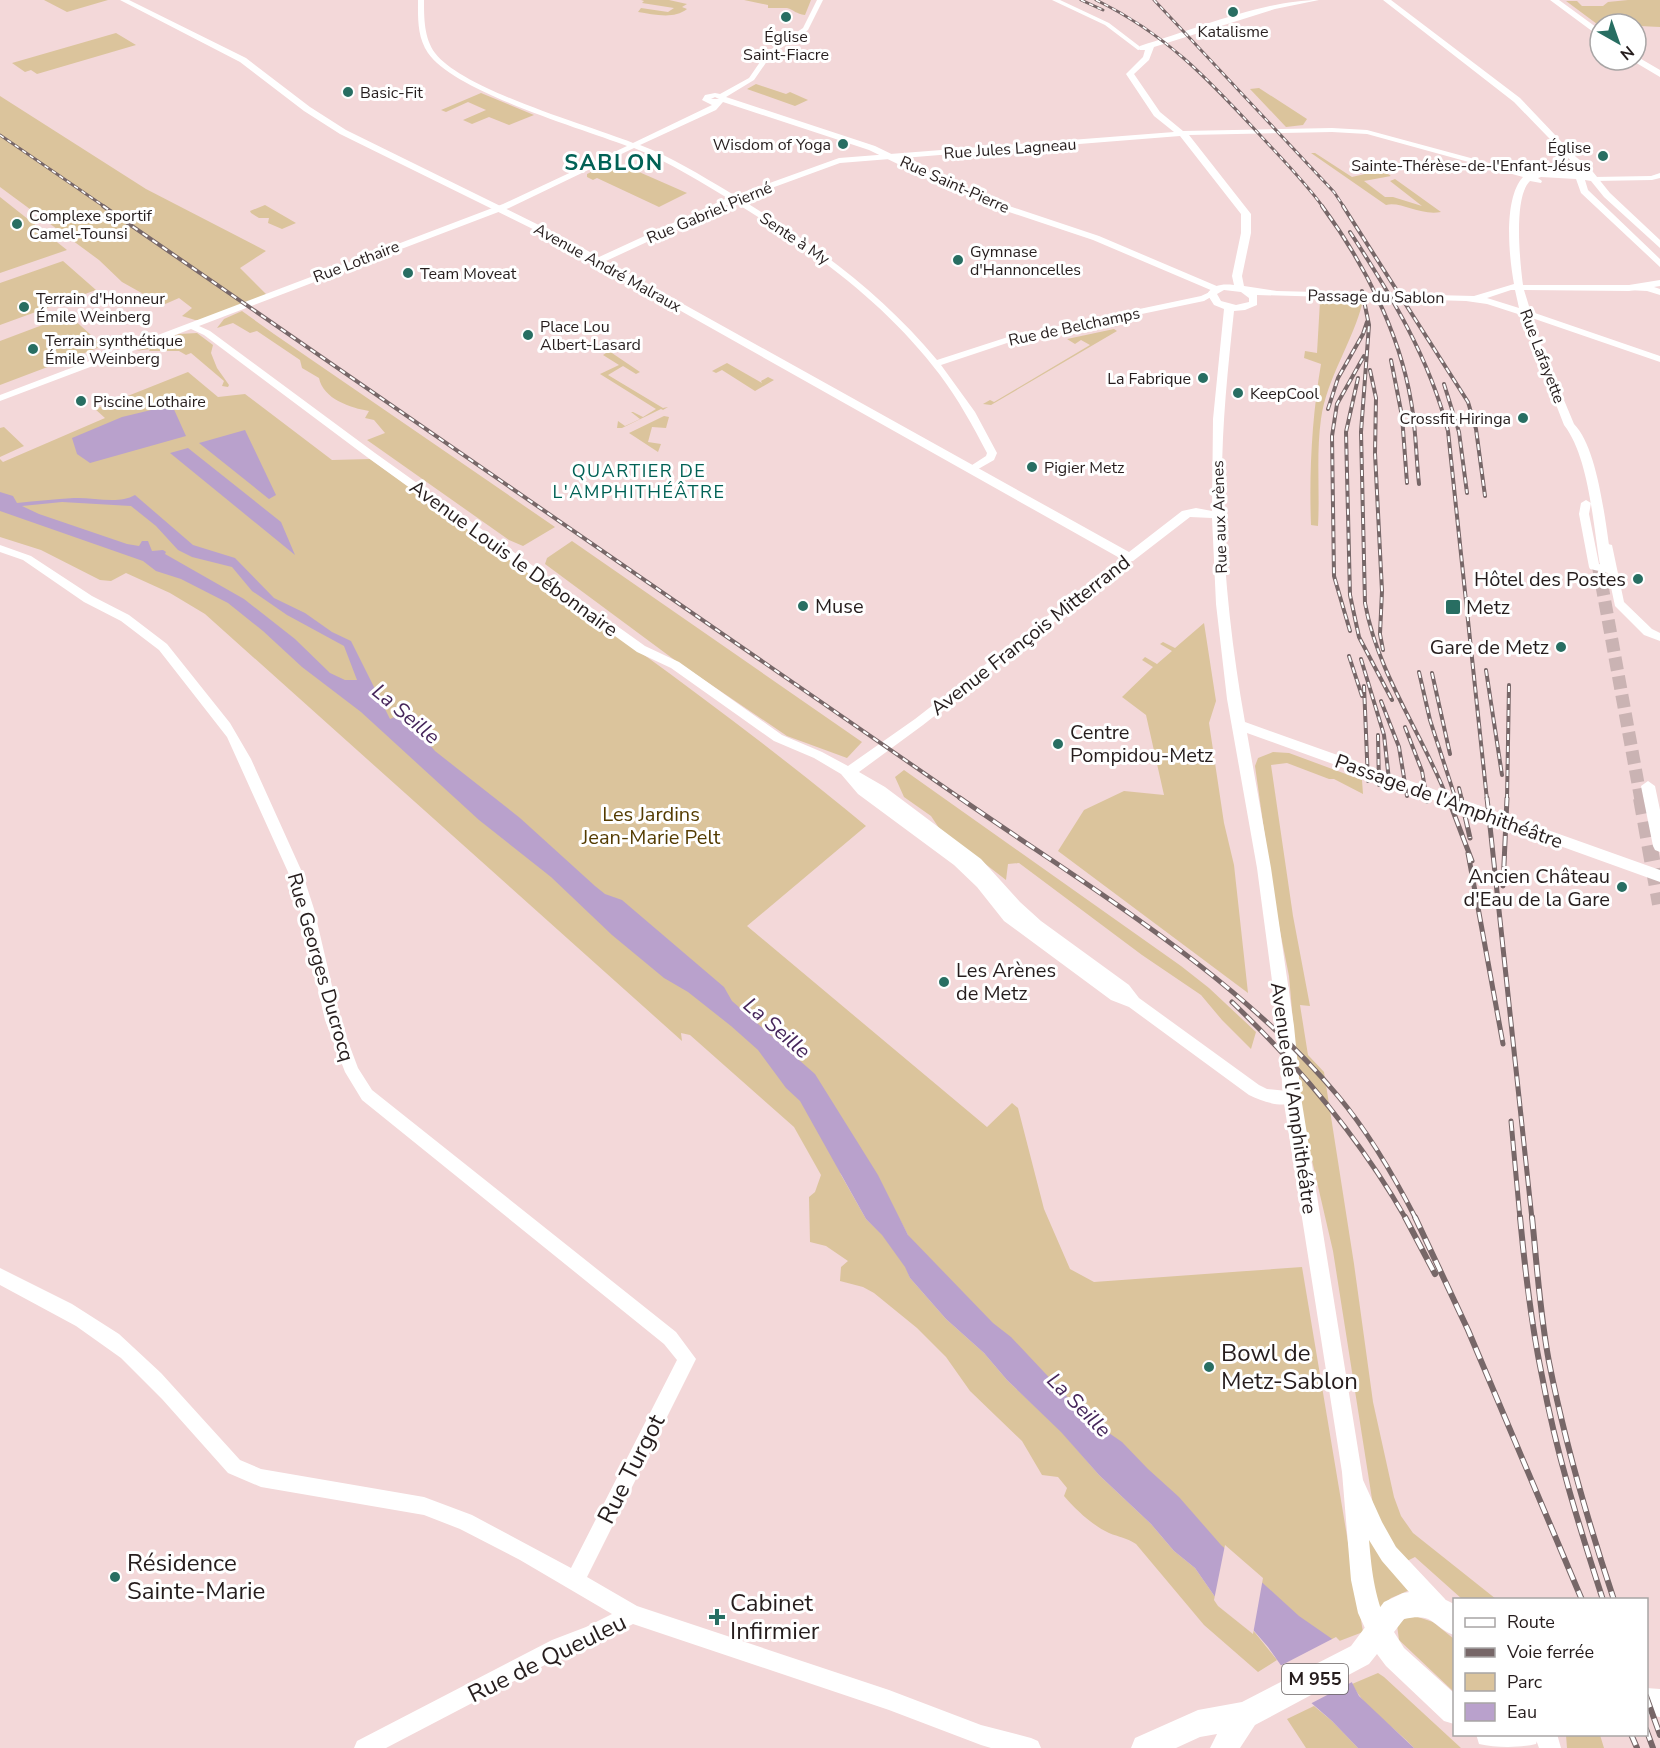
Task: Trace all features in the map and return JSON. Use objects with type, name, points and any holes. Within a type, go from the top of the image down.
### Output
[{"type":"main road","name":"Avenue André Malraux","points":[[124,0],[243,60],[300,104],[343,132],[498,208],[599,261],[1132,556]]},
{"type":"main road","points":[[1255,300],[1239,288],[1237,276],[1246,233],[1246,214],[1184,136],[1157,114],[1130,74],[1146,50],[1274,7],[1315,0]]},
{"type":"main road","points":[[1387,0],[1511,96],[1607,195],[1660,245]]},
{"type":"main road","points":[[1554,0],[1588,25]]},
{"type":"main road","name":"Rue Jules Lagneau","points":[[896,158],[1243,132],[1373,133],[1502,169],[1529,181]]},
{"type":"main road","name":"Rue Gabriel Pierné","points":[[599,261],[673,225],[734,199],[822,168],[896,158]]},
{"type":"main road","points":[[1573,159],[1584,191],[1660,264]]},
{"type":"main road","points":[[1529,181],[1580,179]]},
{"type":"main road","points":[[1529,181],[1580,179],[1596,182]]},
{"type":"main road","name":"Rue Lafayette","points":[[1529,181],[1512,236],[1519,288],[1526,313],[1569,424],[1568,429],[1590,475],[1603,566]]},
{"type":"main road","points":[[1648,288],[1660,285]]},
{"type":"main road","name":"Passage du Sablon","points":[[1475,298],[1506,288],[1629,288],[1660,285]]},
{"type":"main road","name":"Passage du Sablon","points":[[1215,295],[1239,288],[1277,294],[1475,298],[1526,313]]},
{"type":"main road","name":"Passage du Sablon","points":[[1229,308],[1246,307],[1255,300],[1277,294]]},
{"type":"main road","points":[[1215,295],[1229,308]]},
{"type":"main road","name":"Rue aux Arènes","points":[[1229,308],[1218,419],[1216,482],[1222,604],[1239,725]]},
{"type":"main road","name":"Rue Lafayette","points":[[1582,455],[1586,503],[1603,566]]},
{"type":"main road","name":"Avenue François Mitterrand","points":[[1132,556],[1186,514],[1196,512],[1218,515]]},
{"type":"main road","name":"Passage de l'Amphithéâtre","points":[[1239,725],[1660,876]]},
{"type":"main road","name":"Avenue de l'Amphithéâtre","points":[[1239,725],[1264,868],[1286,1026],[1292,1097],[1352,1472],[1362,1580],[1369,1613],[1378,1631]]},
{"type":"main road","points":[[1648,786],[1660,846]]},
{"type":"main road","name":"Avenue de l'Amphithéâtre","points":[[1352,1472],[1381,1541],[1398,1565],[1446,1615]]},
{"type":"main road","points":[[1446,1615],[1410,1605],[1399,1606],[1378,1631],[1395,1657],[1453,1709]]},
{"type":"main road","name":"M 955","points":[[1145,1748],[1198,1724],[1245,1715],[1359,1655],[1378,1631]]},
{"type":"main road","name":"M 955","points":[[1359,1655],[1395,1657]]},
{"type":"main road","points":[[1224,1748],[1245,1715]]},
{"type":"main road","points":[[1482,1736],[1494,1748]]},
{"type":"main road","points":[[1497,1736],[1513,1740],[1522,1736]]},
{"type":"street","name":"Sente à My","points":[[421,0],[423,41],[446,68],[481,88],[672,162],[800,239],[834,263],[899,321],[940,367],[978,424],[992,453],[990,458],[973,469]]},
{"type":"street","name":"Rue Lothaire","points":[[0,398],[498,208],[633,146],[706,110],[748,82],[769,53],[795,38],[811,24],[820,0]]},
{"type":"street","points":[[1055,0],[1107,24],[1146,50]]},
{"type":"street","name":"Rue Saint-Pierre","points":[[718,100],[825,131],[896,158],[946,184],[997,205],[1096,238],[1215,295]]},
{"type":"street","points":[[1596,182],[1652,178],[1660,175]]},
{"type":"street","points":[[1596,182],[1615,184],[1660,182]]},
{"type":"street","points":[[1607,195],[1615,184]]},
{"type":"street","points":[[1629,288],[1648,288],[1660,292]]},
{"type":"street","name":"Rue de Belchamps","points":[[940,367],[1036,337],[1122,319],[1215,295]]},
{"type":"street","points":[[1526,313],[1660,358]]},
{"type":"street","name":"Avenue Louis le Débonnaire","points":[[192,326],[207,333],[371,455],[526,564],[641,649],[675,665],[776,736],[818,755],[847,774],[864,780],[880,790],[976,863],[1021,912],[1124,989],[1134,1002],[1254,1090],[1266,1096],[1292,1097]]},
{"type":"street","name":"Rue Georges Ducrocq","points":[[0,548],[27,558],[88,599],[125,618],[146,633],[163,647],[226,726],[240,748],[292,863],[315,936],[337,1032],[350,1068],[367,1095],[670,1338],[687,1359]]},
{"type":"street","name":"Avenue François Mitterrand","points":[[847,774],[919,722],[1132,556]]},
{"type":"street","points":[[1603,566],[1619,603],[1648,632],[1660,638]]},
{"type":"street","points":[[0,1276],[37,1294],[125,1350],[163,1386],[234,1467],[261,1478],[424,1506],[465,1522],[576,1579],[632,1614]]},
{"type":"street","name":"Rue Turgot","points":[[576,1579],[687,1359]]},
{"type":"street","name":"Rue de Queuleu","points":[[364,1748],[559,1647],[591,1635],[632,1614],[1009,1745],[1031,1748]]},
{"type":"green space","points":[[44,0],[108,0],[67,12]]},
{"type":"green space","points":[[641,0],[669,0],[687,4],[682,7],[687,9],[669,15],[638,12],[641,8],[668,12],[674,8],[642,3],[644,1]]},
{"type":"green space","points":[[744,0],[811,0],[805,15],[787,8],[768,8],[768,5]]},
{"type":"green space","points":[[1660,0],[1660,27],[1648,26],[1648,12],[1588,12],[1588,17],[1566,1],[1577,1],[1582,6],[1603,6],[1608,2]]},
{"type":"green space","points":[[116,33],[136,45],[37,74],[31,70],[25,72],[12,63]]},
{"type":"green space","points":[[756,84],[786,94],[790,92],[808,100],[795,106],[747,89]]},
{"type":"green space","points":[[1259,88],[1307,119],[1303,125],[1286,127],[1250,89]]},
{"type":"green space","points":[[481,93],[534,115],[509,125],[489,117],[472,124],[463,120],[486,110],[468,102],[446,112],[441,110]]},
{"type":"green space","points":[[0,96],[146,189],[266,251],[240,268],[268,296],[204,320],[195,320],[182,316],[192,308],[179,298],[163,305],[122,282],[99,260],[0,187]]},
{"type":"green space","points":[[1311,153],[1315,153],[1352,177],[1382,170],[1391,176],[1364,181],[1385,197],[1393,197],[1422,206],[1390,181],[1395,179],[1441,212],[1433,213],[1398,205],[1386,205]]},
{"type":"green space","points":[[614,161],[687,193],[659,207],[597,178],[593,180],[587,177],[587,174]]},
{"type":"green space","name":"Complexe sportif Camel-Tounsi","points":[[0,197],[67,250],[0,273]]},
{"type":"green space","points":[[265,205],[296,223],[282,229],[268,223],[269,218],[259,218],[250,211]]},
{"type":"green space","name":"Terrain d'Honneur Émile Weinberg","points":[[63,261],[96,290],[0,325],[0,283]]},
{"type":"green space","points":[[1320,301],[1363,301],[1359,316],[1334,374],[1321,419],[1318,526],[1311,525],[1310,485],[1313,424],[1321,364],[1304,358],[1305,351],[1317,353]]},
{"type":"green space","points":[[242,311],[555,527],[523,546],[509,540],[367,440],[385,433],[374,420],[365,418],[369,411],[346,405],[332,397],[326,392],[319,378],[302,368],[300,360],[257,331],[250,333],[233,323],[217,328],[224,319]]},
{"type":"green space","name":"Terrain synthétique Émile Weinberg","points":[[69,315],[103,346],[0,385],[0,341]]},
{"type":"green space","points":[[1114,329],[1117,331],[991,405],[983,404],[990,400],[994,402],[1090,345],[1081,340],[1075,344],[1067,339]]},
{"type":"green space","points":[[197,333],[213,345],[211,353],[228,387],[222,386],[224,381],[191,353],[186,355],[179,351],[149,351],[150,349],[136,351],[168,341],[166,339],[179,334]]},
{"type":"green space","points":[[609,351],[640,372],[636,374],[623,366],[608,375],[663,408],[668,407],[622,428],[617,428],[618,421],[625,426],[640,419],[631,412],[643,417],[656,409],[600,374],[619,365],[603,355]]},
{"type":"green space","points":[[727,363],[762,383],[761,381],[768,377],[774,380],[755,391],[722,370],[716,373],[712,371]]},
{"type":"green space","name":"Les Jardins Jean-Marie Pelt","points":[[188,372],[218,397],[245,394],[332,460],[370,459],[684,684],[866,826],[747,926],[987,1127],[1012,1103],[1018,1108],[1044,1209],[1070,1269],[1094,1282],[1302,1267],[1363,1632],[1308,1653],[916,1266],[908,1235],[900,1220],[840,1173],[866,1219],[882,1234],[906,1267],[910,1278],[946,1319],[984,1353],[1007,1380],[1061,1431],[1099,1475],[1151,1524],[1174,1551],[1195,1568],[1220,1604],[1248,1624],[1277,1660],[1258,1672],[1204,1625],[1136,1544],[1103,1530],[1090,1521],[1064,1496],[1067,1488],[1058,1477],[1042,1475],[1022,1441],[970,1391],[946,1357],[917,1328],[874,1293],[863,1287],[840,1281],[841,1267],[848,1261],[826,1246],[810,1242],[809,1197],[815,1192],[821,1175],[794,1127],[690,1035],[681,1033],[682,1041],[205,614],[170,593],[126,573],[111,581],[100,580],[41,550],[0,537],[0,504],[82,530],[0,501],[0,459],[3,462],[105,418],[95,409]]},
{"type":"green space","points":[[664,416],[669,417],[666,428],[652,427],[648,442],[661,444],[658,452],[629,433]]},
{"type":"green space","points":[[4,427],[24,446],[0,457],[0,428]]},
{"type":"green space","points":[[572,541],[862,742],[847,758],[787,736],[676,661],[545,564],[547,558]]},
{"type":"green space","points":[[1204,623],[1216,701],[1209,723],[1224,823],[1234,865],[1248,993],[1058,851],[1084,810],[1124,791],[1164,795],[1146,715],[1122,697],[1153,667],[1142,660],[1145,657],[1157,664],[1172,651],[1160,644],[1163,642],[1175,648]]},
{"type":"green space","points":[[1273,752],[1289,753],[1362,780],[1363,794],[1334,779],[1287,763],[1271,765],[1293,916],[1310,1006],[1300,1005],[1308,1055],[1324,1072],[1373,1402],[1394,1497],[1401,1516],[1413,1533],[1495,1598],[1461,1598],[1415,1557],[1405,1562],[1375,1518],[1333,1251],[1301,1113],[1289,976],[1274,901],[1255,766],[1258,758]]},
{"type":"green space","points":[[904,770],[1209,988],[1256,1032],[1251,1049],[1201,995],[1142,955],[1019,863],[1008,864],[1006,880],[939,828],[931,816],[904,797],[895,777]]},
{"type":"green space","points":[[1364,1524],[1412,1589],[1391,1598],[1377,1610]]},
{"type":"green space","points":[[1415,1616],[1433,1622],[1453,1638],[1453,1691],[1399,1640],[1397,1625],[1407,1617]]},
{"type":"green space","points":[[1378,1673],[1461,1748],[1414,1748],[1372,1710],[1352,1684]]},
{"type":"green space","points":[[1314,1706],[1358,1748],[1306,1748],[1287,1719]]},
{"type":"green space","points":[[1566,1736],[1600,1736],[1604,1748],[1567,1748]]},
{"type":"water","points":[[172,405],[186,436],[90,463],[77,454],[72,438],[122,417]]},
{"type":"water","points":[[245,430],[276,495],[269,499],[199,443]]},
{"type":"water","points":[[188,448],[281,522],[295,555],[170,453]]},
{"type":"water","points":[[0,492],[13,496],[17,503],[74,498],[121,500],[135,495],[193,545],[235,558],[274,598],[305,613],[332,632],[351,641],[390,719],[397,716],[415,727],[435,751],[520,818],[595,886],[605,894],[622,900],[724,987],[732,1001],[815,1074],[878,1175],[908,1235],[993,1323],[1011,1337],[1075,1405],[1093,1422],[1122,1442],[1179,1497],[1221,1545],[1299,1616],[1338,1643],[1344,1667],[1359,1696],[1414,1748],[1358,1748],[1301,1694],[1268,1647],[1248,1624],[1220,1604],[1195,1568],[1174,1551],[1151,1524],[1099,1475],[1061,1432],[1007,1380],[984,1353],[946,1319],[910,1278],[905,1267],[882,1235],[866,1219],[800,1101],[786,1088],[758,1050],[731,1026],[688,992],[664,978],[612,935],[551,877],[479,820],[361,712],[302,667],[228,603],[181,579],[156,571],[143,561],[0,511]],"holes":[[[62,502],[131,506],[156,526],[178,550],[192,557],[232,567],[252,591],[287,615],[344,646],[357,680],[345,680],[330,673],[295,639],[244,599],[165,554],[163,550],[152,551],[148,541],[142,541],[139,546],[127,544],[22,506]]]},
{"type":"pier","points":[[1225,1545],[1263,1578],[1253,1634],[1218,1606],[1214,1600]]},
{"type":"pier","points":[[1336,1637],[1341,1642],[1347,1666],[1354,1681],[1308,1705],[1278,1667]]},
{"type":"tunnel","points":[[1598,564],[1641,800]]},
{"type":"tunnel","points":[[1641,798],[1660,904]]},
{"type":"railway","points":[[1081,0],[1103,10]]},
{"type":"railway","points":[[1096,0],[1144,27],[1203,76],[1300,179],[1323,207]]},
{"type":"railway","points":[[1154,0],[1334,192],[1344,207]]},
{"type":"railway","points":[[0,135],[105,207]]},
{"type":"railway","points":[[103,206],[963,800]]},
{"type":"railway","points":[[1322,206],[1365,274],[1378,299],[1398,349],[1413,411],[1419,484]]},
{"type":"railway","points":[[1343,206],[1468,402],[1476,429],[1485,496]]},
{"type":"railway","points":[[1350,232],[1407,327],[1430,378],[1448,431],[1487,800]]},
{"type":"railway","points":[[1362,291],[1369,325],[1361,432],[1365,603],[1371,629],[1390,679],[1448,800]]},
{"type":"railway","points":[[1328,409],[1338,378],[1363,334],[1367,322]]},
{"type":"railway","points":[[1350,631],[1334,576],[1332,436],[1337,404],[1364,356]]},
{"type":"railway","points":[[1391,360],[1402,416],[1407,483]]},
{"type":"railway","points":[[1370,370],[1376,398],[1375,453],[1382,591],[1380,634],[1383,650]]},
{"type":"railway","points":[[1358,378],[1346,432],[1350,595],[1359,637],[1392,700]]},
{"type":"railway","points":[[1444,384],[1459,432],[1467,493]]},
{"type":"railway","points":[[1349,656],[1362,696]]},
{"type":"railway","points":[[1361,659],[1384,735],[1390,789]]},
{"type":"railway","points":[[1486,670],[1502,775]]},
{"type":"railway","points":[[1419,672],[1430,720],[1456,800]]},
{"type":"railway","points":[[1432,673],[1450,754]]},
{"type":"railway","points":[[1507,800],[1509,685]]},
{"type":"railway","points":[[1364,686],[1368,781]]},
{"type":"railway","points":[[1381,701],[1399,747],[1407,796]]},
{"type":"railway","points":[[1405,727],[1422,771],[1427,800]]},
{"type":"railway","points":[[1378,735],[1379,785]]},
{"type":"railway","points":[[1459,788],[1462,800]]},
{"type":"railway","points":[[960,798],[1160,935],[1254,1010],[1298,1052],[1349,1110],[1380,1155],[1415,1218]]},
{"type":"railway","points":[[1448,798],[1472,861]]},
{"type":"railway","points":[[1461,798],[1470,838]]},
{"type":"railway","points":[[1487,798],[1532,1219]]},
{"type":"railway","points":[[1503,886],[1507,798]]},
{"type":"railway","points":[[1468,853],[1503,1044]]},
{"type":"railway","points":[[1232,1002],[1327,1104],[1369,1160],[1406,1219]]},
{"type":"railway","points":[[1511,1121],[1520,1219]]},
{"type":"railway","points":[[1405,1217],[1435,1274]]},
{"type":"railway","points":[[1520,1217],[1538,1356],[1554,1433],[1602,1598]]},
{"type":"railway","points":[[1532,1217],[1543,1326],[1555,1392],[1578,1482],[1613,1598]]},
{"type":"railway","points":[[1415,1218],[1468,1330],[1581,1598]]},
{"type":"railway","points":[[1648,1702],[1660,1735]]},
{"type":"railway","points":[[1648,1734],[1653,1748]]},
{"type":"railway","points":[[1632,1736],[1637,1748]]},
{"type":"place","name":"Katalisme","points":[[1233,12]]},
{"type":"place","name":"Église Saint-Fiacre","points":[[786,17]]},
{"type":"place","name":"Basic-Fit","points":[[348,92]]},
{"type":"place","name":"Wisdom of Yoga","points":[[843,144]]},
{"type":"place","name":"Église Sainte-Thérèse-de-l'Enfant-Jésus","points":[[1603,156]]},
{"type":"place","name":"Complexe sportif Camel-Tounsi","points":[[17,224]]},
{"type":"place","name":"Gymnase d'Hannoncelles","points":[[958,260]]},
{"type":"place","name":"Team Moveat","points":[[408,273]]},
{"type":"place","name":"Terrain d'Honneur Émile Weinberg","points":[[24,307]]},
{"type":"place","name":"Place Lou Albert-Lasard","points":[[528,335]]},
{"type":"place","name":"Terrain synthétique Émile Weinberg","points":[[33,349]]},
{"type":"place","name":"La Fabrique","points":[[1203,378]]},
{"type":"place","name":"KeepCool","points":[[1238,393]]},
{"type":"place","name":"Piscine Lothaire","points":[[81,401]]},
{"type":"place","name":"Crossfit Hiringa","points":[[1523,418]]},
{"type":"place","name":"Pigier Metz","points":[[1032,467]]},
{"type":"place","name":"Hôtel des Postes","points":[[1638,579]]},
{"type":"place","name":"Muse","points":[[803,606]]},
{"type":"place","name":"Metz","points":[[1453,607]]},
{"type":"place","name":"Gare de Metz","points":[[1561,647]]},
{"type":"place","name":"Centre Pompidou-Metz","points":[[1058,744]]},
{"type":"place","name":"Ancien Château d'Eau de la Gare","points":[[1622,887]]},
{"type":"place","name":"Les Arènes de Metz","points":[[944,982]]},
{"type":"place","name":"Bowl de Metz-Sablon","points":[[1209,1367]]},
{"type":"place","name":"Résidence Sainte-Marie","points":[[115,1577]]},
{"type":"place","name":"Cabinet Infirmier","points":[[717,1617]]},
{"type":"district","name":"SABLON","points":[[614,162]]},
{"type":"district","name":"QUARTIER DE L'AMPHITHÉÂTRE","points":[[639,481]]},
{"type":"water label","name":"La Seille","points":[[406,714]]},
{"type":"water label","name":"La Seille","points":[[777,1028]]},
{"type":"water label","name":"La Seille","points":[[1079,1405]]}]
